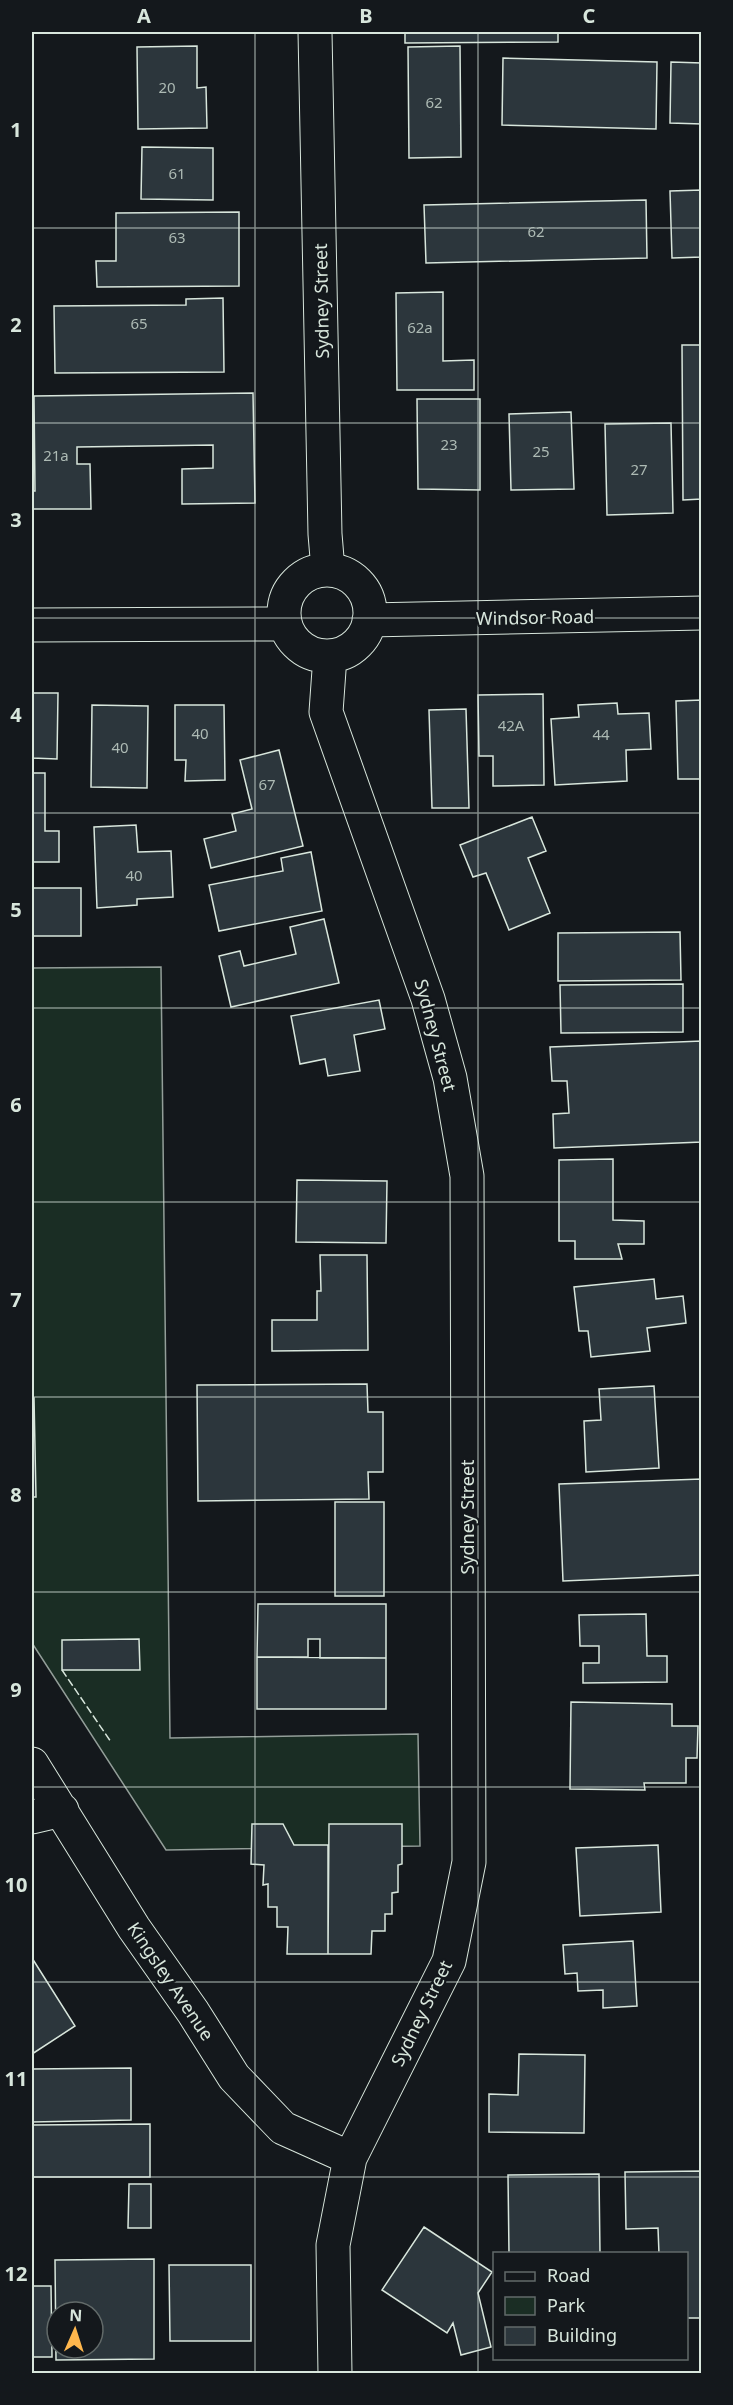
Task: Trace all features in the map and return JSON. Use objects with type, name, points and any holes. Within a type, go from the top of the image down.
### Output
[{"type":"street","name":"Sydney Street","points":[[315,32],[325,523],[328,570]]},
{"type":"street","points":[[328,570],[343,573],[355,580],[370,605],[369,620],[365,633],[357,645],[344,653],[318,656],[296,645],[284,624],[283,610],[293,585],[315,571],[328,570]]},
{"type":"street","name":"Windsor Road","points":[[369,620],[702,613]]},
{"type":"street","points":[[32,625],[284,624]]},
{"type":"street","name":"Sydney Street","points":[[330,656],[326,712],[428,999],[450,1078],[467,1176],[469,1862],[449,1961],[350,2158],[333,2245],[335,2373]]},
{"type":"street","name":"Kingsley Avenue","points":[[32,1764],[47,1814],[135,1928],[193,2012],[234,2077],[283,2128],[350,2158]]},
{"type":"green space","points":[[161,967],[170,1738],[418,1734],[420,1846],[166,1850],[32,1643],[32,968]]},
{"type":"building","points":[[405,32],[558,32],[558,42],[405,43]]},
{"type":"building","points":[[197,46],[197,88],[206,87],[207,128],[138,129],[137,47]]},
{"type":"building","points":[[460,46],[461,157],[409,158],[408,47]]},
{"type":"building","points":[[503,58],[657,62],[656,129],[502,125]]},
{"type":"building","points":[[671,62],[702,63],[702,124],[670,123]]},
{"type":"building","points":[[142,147],[213,148],[213,200],[141,199]]},
{"type":"building","points":[[702,190],[702,257],[672,258],[670,191]]},
{"type":"building","points":[[646,200],[647,258],[426,263],[424,205]]},
{"type":"building","points":[[239,212],[239,286],[97,287],[96,261],[116,261],[116,213]]},
{"type":"building","points":[[443,292],[443,361],[474,360],[474,390],[397,390],[396,293]]},
{"type":"building","points":[[223,298],[224,372],[55,373],[54,306],[186,305],[186,299]]},
{"type":"building","points":[[682,345],[702,345],[702,499],[683,500]]},
{"type":"building","points":[[253,393],[255,503],[182,504],[182,469],[213,468],[213,445],[77,447],[77,464],[90,464],[91,509],[32,509],[32,491],[35,491],[34,396]]},
{"type":"building","points":[[417,399],[480,399],[480,490],[418,489]]},
{"type":"building","points":[[571,412],[574,489],[511,490],[509,414]]},
{"type":"building","points":[[671,423],[673,513],[607,515],[605,424]]},
{"type":"building","points":[[32,693],[58,693],[57,759],[32,758]]},
{"type":"building","points":[[543,694],[544,785],[493,786],[493,756],[479,756],[478,695]]},
{"type":"building","points":[[702,700],[702,779],[678,779],[676,701]]},
{"type":"building","points":[[617,703],[618,714],[649,713],[651,749],[626,750],[627,781],[555,785],[551,719],[579,717],[578,705]]},
{"type":"building","points":[[92,705],[148,706],[147,788],[91,787]]},
{"type":"building","points":[[175,705],[224,705],[225,780],[185,781],[186,760],[175,760]]},
{"type":"building","points":[[466,709],[469,808],[432,808],[429,710]]},
{"type":"building","points":[[279,750],[303,846],[211,868],[204,839],[236,831],[232,814],[252,809],[240,760]]},
{"type":"building","points":[[32,773],[45,773],[45,831],[59,831],[59,862],[32,862]]},
{"type":"building","points":[[532,817],[546,851],[528,858],[550,913],[509,930],[486,873],[473,877],[460,845]]},
{"type":"building","points":[[136,825],[138,852],[171,851],[173,897],[137,899],[137,905],[97,908],[94,827]]},
{"type":"building","points":[[311,852],[322,911],[219,931],[209,885],[283,871],[281,858]]},
{"type":"building","points":[[32,888],[81,888],[81,936],[32,936]]},
{"type":"building","points":[[324,919],[339,983],[231,1007],[219,956],[240,951],[244,966],[296,954],[290,927]]},
{"type":"building","points":[[680,932],[681,980],[558,981],[558,933]]},
{"type":"building","points":[[683,984],[683,1032],[561,1033],[560,985]]},
{"type":"building","points":[[379,1000],[385,1029],[354,1035],[360,1071],[328,1076],[325,1059],[300,1064],[291,1016]]},
{"type":"building","points":[[702,1041],[702,1142],[554,1148],[553,1114],[569,1113],[567,1081],[552,1081],[550,1047]]},
{"type":"building","points":[[613,1159],[613,1220],[644,1221],[644,1244],[618,1244],[622,1259],[575,1259],[575,1241],[559,1241],[559,1160]]},
{"type":"building","points":[[297,1180],[387,1181],[386,1243],[296,1242]]},
{"type":"building","points":[[320,1255],[367,1255],[368,1350],[272,1351],[272,1320],[317,1320],[317,1291],[321,1291]]},
{"type":"building","points":[[654,1279],[656,1299],[683,1296],[686,1323],[647,1328],[650,1351],[591,1357],[588,1331],[579,1331],[574,1287]]},
{"type":"building","points":[[367,1384],[368,1412],[383,1412],[383,1472],[368,1472],[369,1499],[198,1501],[197,1385]]},
{"type":"building","points":[[654,1386],[659,1468],[586,1472],[584,1421],[601,1420],[599,1389]]},
{"type":"building","points":[[32,1398],[34,1398],[36,1497],[32,1497]]},
{"type":"building","points":[[702,1479],[702,1575],[563,1581],[559,1484]]},
{"type":"building","points":[[335,1502],[384,1502],[384,1596],[335,1596]]},
{"type":"building","points":[[258,1604],[386,1604],[386,1658],[320,1658],[320,1639],[308,1639],[308,1657],[257,1657]]},
{"type":"building","points":[[646,1614],[647,1656],[667,1656],[667,1682],[583,1683],[583,1663],[599,1663],[599,1646],[580,1646],[579,1615]]},
{"type":"building","points":[[139,1639],[140,1670],[62,1670],[62,1640]]},
{"type":"building","points":[[257,1657],[386,1658],[386,1709],[257,1709]]},
{"type":"building","points":[[571,1702],[672,1704],[672,1726],[698,1726],[697,1758],[686,1758],[686,1783],[644,1783],[645,1790],[570,1789]]},
{"type":"building","points":[[252,1824],[283,1824],[294,1845],[328,1845],[328,1954],[287,1954],[288,1927],[277,1927],[277,1907],[268,1907],[268,1884],[263,1885],[264,1865],[251,1864]]},
{"type":"building","points":[[329,1824],[402,1824],[402,1864],[398,1865],[398,1892],[392,1893],[392,1914],[385,1914],[385,1931],[372,1931],[371,1954],[328,1954]]},
{"type":"building","points":[[658,1845],[661,1912],[580,1916],[576,1848]]},
{"type":"building","points":[[633,1941],[637,2006],[603,2008],[603,1990],[578,1991],[577,1973],[565,1974],[563,1945]]},
{"type":"building","points":[[32,1958],[75,2026],[32,2054]]},
{"type":"building","points":[[519,2054],[585,2055],[584,2133],[489,2132],[489,2094],[518,2095]]},
{"type":"building","points":[[131,2068],[131,2120],[32,2122],[32,2069]]},
{"type":"building","points":[[150,2124],[150,2177],[32,2177],[32,2125]]},
{"type":"building","points":[[702,2171],[702,2318],[688,2318],[688,2252],[659,2252],[658,2228],[626,2229],[625,2172]]},
{"type":"building","points":[[599,2174],[600,2252],[509,2252],[508,2175]]},
{"type":"building","points":[[129,2184],[151,2184],[151,2228],[128,2228]]},
{"type":"building","points":[[424,2227],[492,2272],[478,2293],[491,2347],[461,2355],[453,2323],[447,2333],[382,2290]]},
{"type":"building","points":[[154,2259],[154,2359],[105,2360],[105,2300],[55,2300],[55,2260]]},
{"type":"building","points":[[169,2265],[251,2265],[251,2341],[170,2341]]},
{"type":"building","points":[[32,2286],[51,2286],[51,2300],[45,2300],[45,2357],[32,2357]]},
{"type":"fence","points":[[62,1670],[111,1742]]}]
